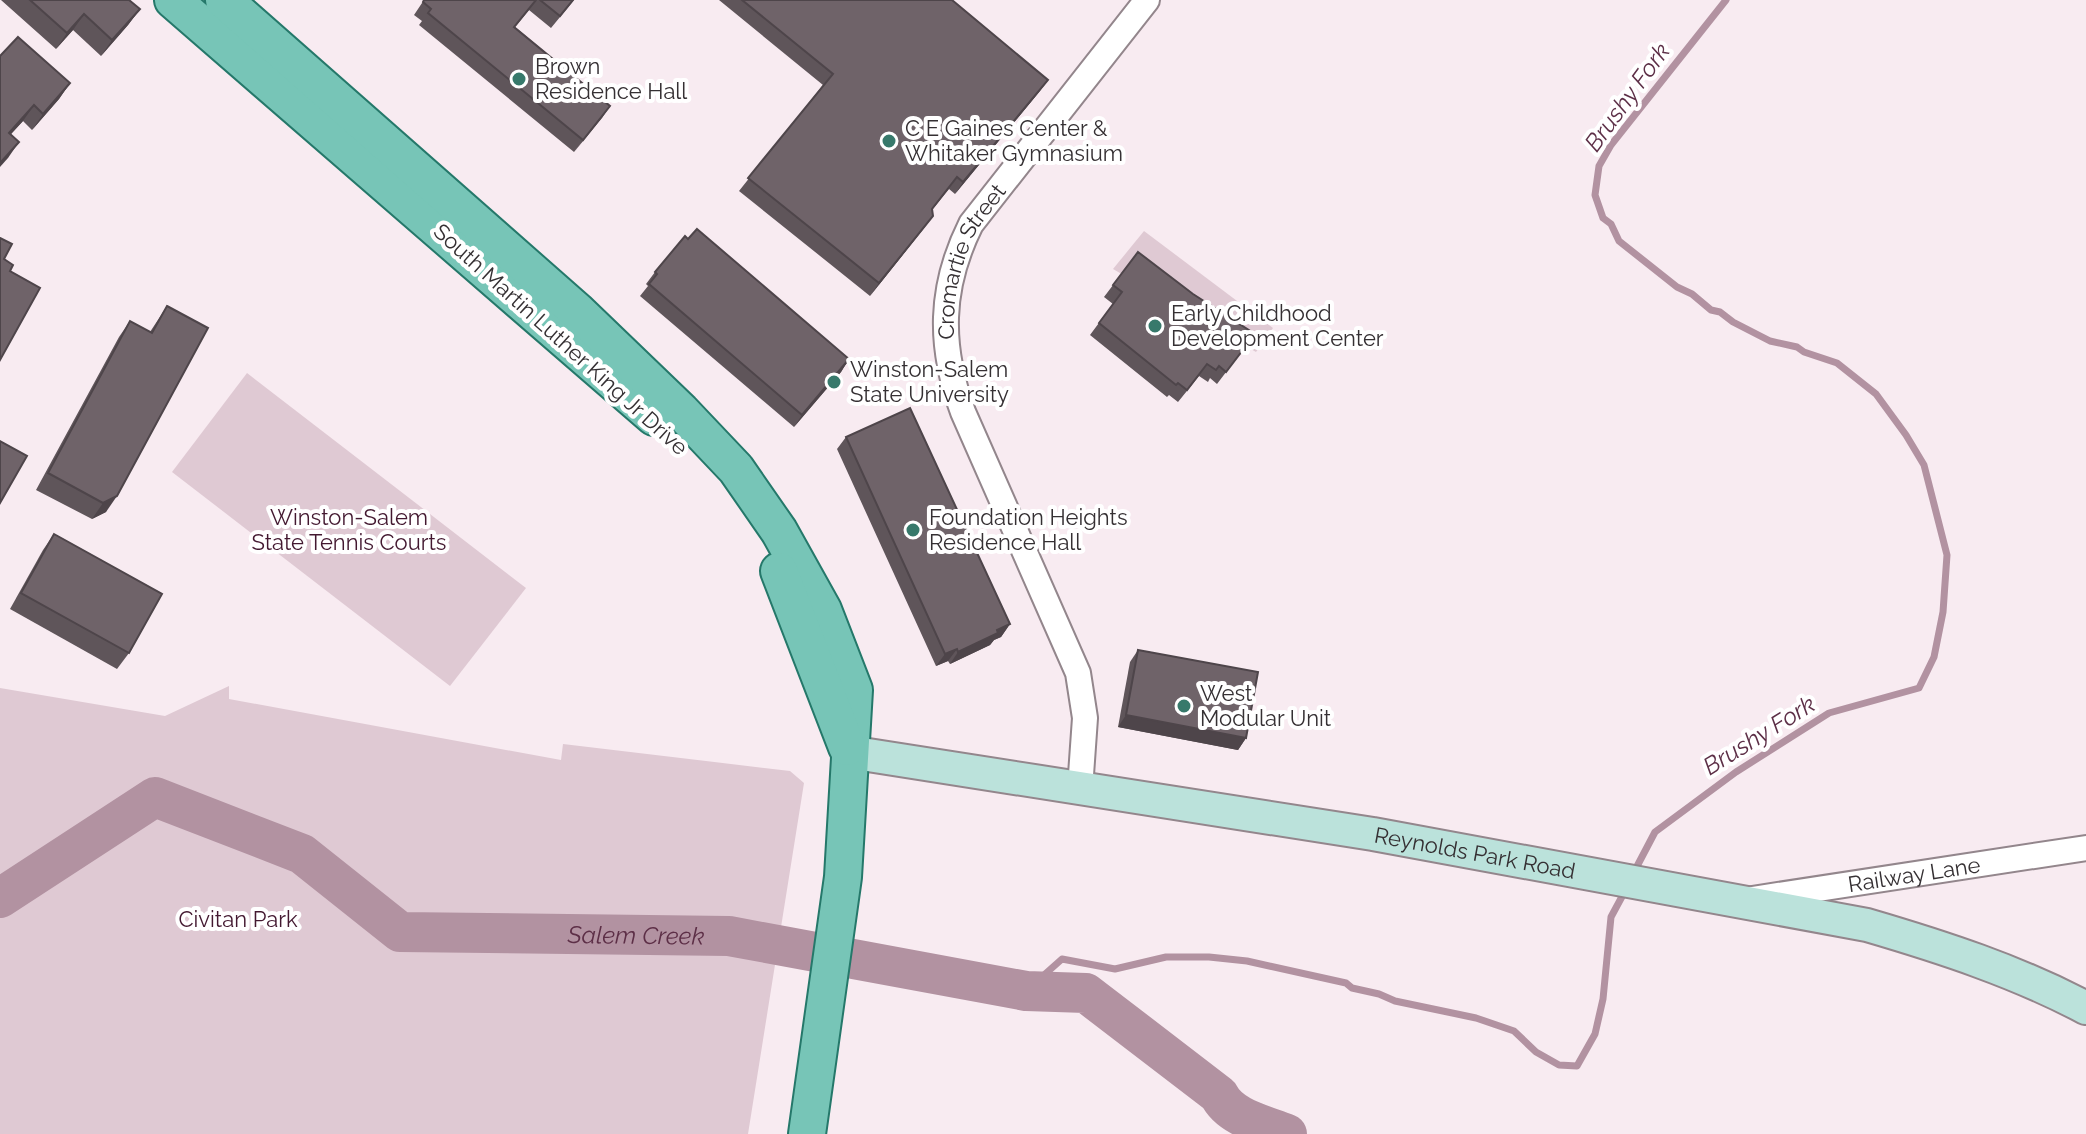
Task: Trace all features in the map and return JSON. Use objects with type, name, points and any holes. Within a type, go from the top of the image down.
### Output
[{"type":"main road","name":"South Martin Luther King Jr Drive","points":[[173,0],[644,407],[725,491],[777,567],[849,752]]},
{"type":"main road","name":"South Martin Luther King Jr Drive","points":[[224,0],[577,311],[681,411],[736,469],[779,531],[823,610],[854,690],[843,877],[807,1134]]},
{"type":"main road","name":"Reynolds Park Road","points":[[849,752],[1373,834],[1867,925],[1931,944],[2044,987],[2086,1008]]},
{"type":"street","name":"Cromartie Street","points":[[1080,789],[1085,718],[1078,673],[963,412],[953,384],[946,344],[945,308],[949,277],[971,224],[1147,0]]},
{"type":"street","name":"Railway Lane","points":[[1742,900],[2086,848]]},
{"type":"green space","points":[[1144,231],[1273,328],[1256,352],[1113,269]]},
{"type":"green space","name":"Winston-Salem State Tennis Courts","points":[[247,373],[526,588],[450,686],[172,472]]},
{"type":"green space","name":"Civitan Park","points":[[229,686],[229,699],[561,760],[563,744],[790,771],[804,783],[748,1134],[0,1134],[0,688],[165,716]]},
{"type":"building","points":[[30,0],[129,0],[140,9],[112,40],[84,14],[67,33]]},
{"type":"building","name":"Brown Residence Hall","points":[[424,0],[536,0],[514,27],[610,106],[583,140],[428,13],[431,9]]},
{"type":"building","points":[[540,0],[573,0],[560,16]]},
{"type":"building","name":"C E Gaines Center & Whitaker Gymnasium","points":[[742,0],[952,0],[1048,80],[963,182],[957,177],[932,209],[933,216],[879,283],[748,178],[833,74]]},
{"type":"building","points":[[18,37],[70,83],[43,114],[34,105],[9,133],[19,142],[0,163],[0,56]]},
{"type":"building","points":[[697,229],[849,359],[802,415],[649,284],[685,236],[688,239]]},
{"type":"building","points":[[0,238],[12,244],[4,259],[13,265],[10,271],[40,288],[0,360]]},
{"type":"building","name":"Early Childhood Development Center","points":[[1138,252],[1193,294],[1255,334],[1226,372],[1219,366],[1216,370],[1207,364],[1187,390],[1178,383],[1176,385],[1099,323],[1122,292],[1113,285]]},
{"type":"building","points":[[167,306],[208,328],[117,496],[103,503],[48,473],[130,321],[152,333]]},
{"type":"building","name":"Foundation Heights Residence Hall","points":[[910,408],[1010,624],[958,652],[957,649],[945,654],[846,437]]},
{"type":"building","points":[[0,441],[27,456],[0,503]]},
{"type":"building","points":[[54,534],[162,594],[129,653],[21,593]]},
{"type":"building","name":"West Modular Unit","points":[[1138,650],[1258,672],[1246,738],[1126,715]]},
{"type":"waterway","name":"Brushy Fork","points":[[1634,872],[1655,832],[1736,772],[1829,713],[1919,688],[1934,657],[1943,612],[1947,555],[1924,465],[1876,394],[1837,363],[1797,347],[1770,341],[1720,312],[1711,310],[1619,241],[1611,224],[1603,218],[1595,195],[1599,166],[1611,145],[1726,0]]},
{"type":"waterway","name":"Salem Creek","points":[[0,898],[155,797],[302,854],[400,932],[729,936],[1026,991],[1086,993],[1219,1095],[1231,1110],[1287,1134]]},
{"type":"waterway","name":"Brushy Fork","points":[[1026,991],[1062,959],[1115,969],[1166,957],[1247,961],[1346,983],[1352,988],[1395,1001],[1476,1018],[1514,1031],[1536,1052],[1559,1065],[1577,1066],[1595,1034],[1603,999],[1611,917],[1625,891]]},
{"type":"place","name":"Brown Residence Hall","points":[[519,79]]},
{"type":"place","name":"C E Gaines Center & Whitaker Gymnasium","points":[[889,141]]},
{"type":"place","name":"Early Childhood Development Center","points":[[1155,326]]},
{"type":"place","name":"Winston-Salem State University","points":[[834,382]]},
{"type":"place","name":"Foundation Heights Residence Hall","points":[[913,530]]},
{"type":"place","name":"West Modular Unit","points":[[1184,706]]}]
